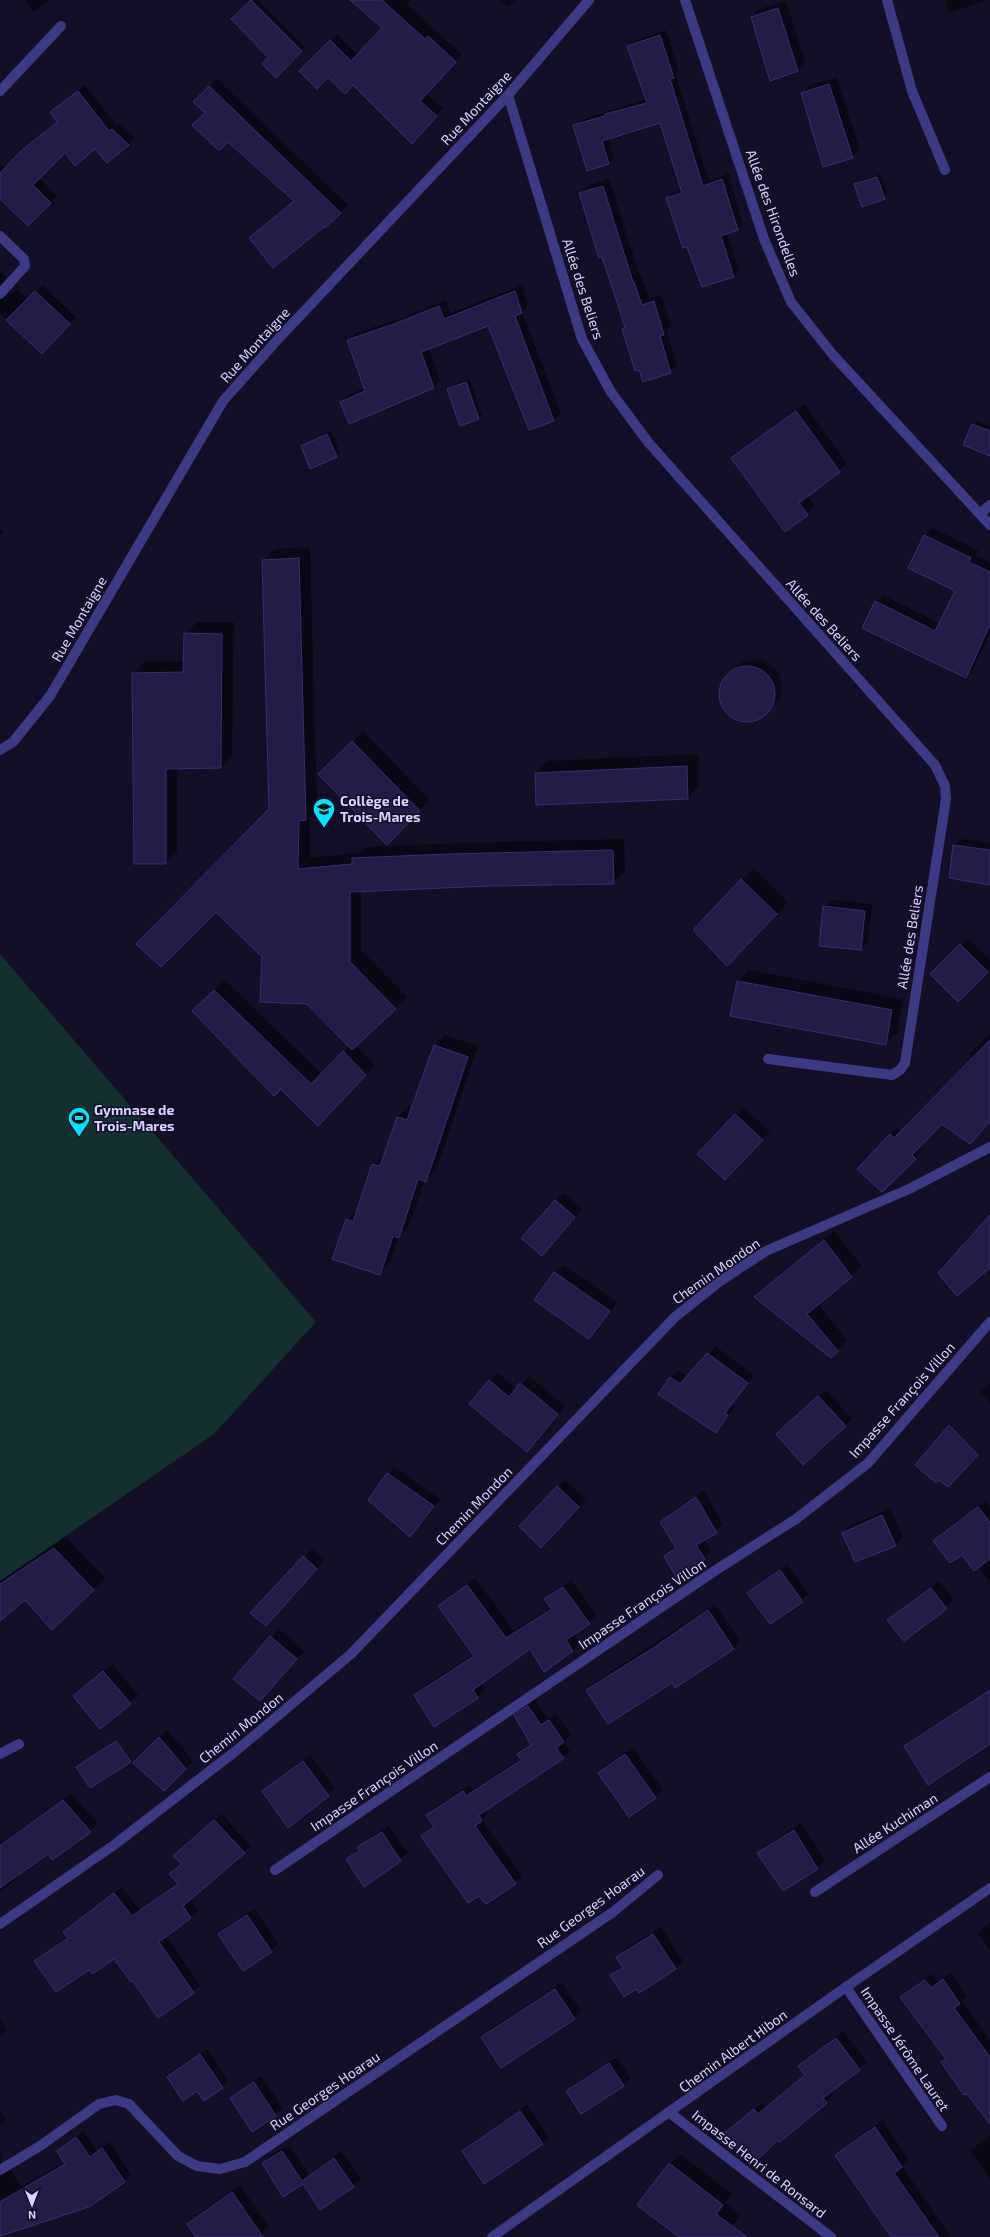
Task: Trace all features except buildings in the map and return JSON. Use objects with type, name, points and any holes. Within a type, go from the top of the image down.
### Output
[{"type":"street","name":"Rue Montaigne","points":[[0,750],[13,742],[50,696],[223,401],[279,338],[508,95],[589,0]]},
{"type":"street","name":"Allée des Hirondelles","points":[[685,0],[764,239],[791,302],[833,355],[990,525]]},
{"type":"street","points":[[888,0],[912,90],[945,170]]},
{"type":"street","points":[[0,92],[61,26]]},
{"type":"street","name":"Allée des Beliers","points":[[508,95],[582,339],[611,392],[648,442],[934,765],[944,786],[946,799],[905,1063],[900,1070],[892,1075],[768,1059]]},
{"type":"street","points":[[0,236],[24,259],[25,266],[0,294]]},
{"type":"street","points":[[980,514],[990,504]]},
{"type":"street","name":"Chemin Mondon","points":[[0,1924],[114,1844],[237,1750],[351,1654],[675,1317],[712,1287],[766,1251],[909,1189],[990,1147]]},
{"type":"street","name":"Impasse François Villon","points":[[275,1870],[716,1570],[796,1519],[868,1463],[990,1322]]},
{"type":"street","points":[[0,1754],[19,1744]]},
{"type":"street","name":"Allée Kuchiman","points":[[815,1892],[990,1778]]},
{"type":"street","name":"Rue Georges Hoarau","points":[[0,2170],[40,2146],[99,2104],[116,2100],[129,2104],[178,2156],[196,2166],[220,2169],[245,2162],[613,1912],[658,1875]]},
{"type":"street","name":"Chemin Albert Hibon","points":[[492,2237],[670,2113],[846,1987],[990,1888]]},
{"type":"street","name":"Impasse Jérôme Lauret","points":[[846,1987],[942,2126]]},
{"type":"street","name":"Impasse Henri de Ronsard","points":[[670,2113],[831,2237]]},
{"type":"green space","name":"Gymnase de Trois-Mares","points":[[0,954],[316,1322],[214,1434],[0,1581]]},
{"type":"place","name":"Collège de Trois-Mares","points":[[324,828]]},
{"type":"place","name":"Gymnase de Trois-Mares","points":[[79,1138]]}]
